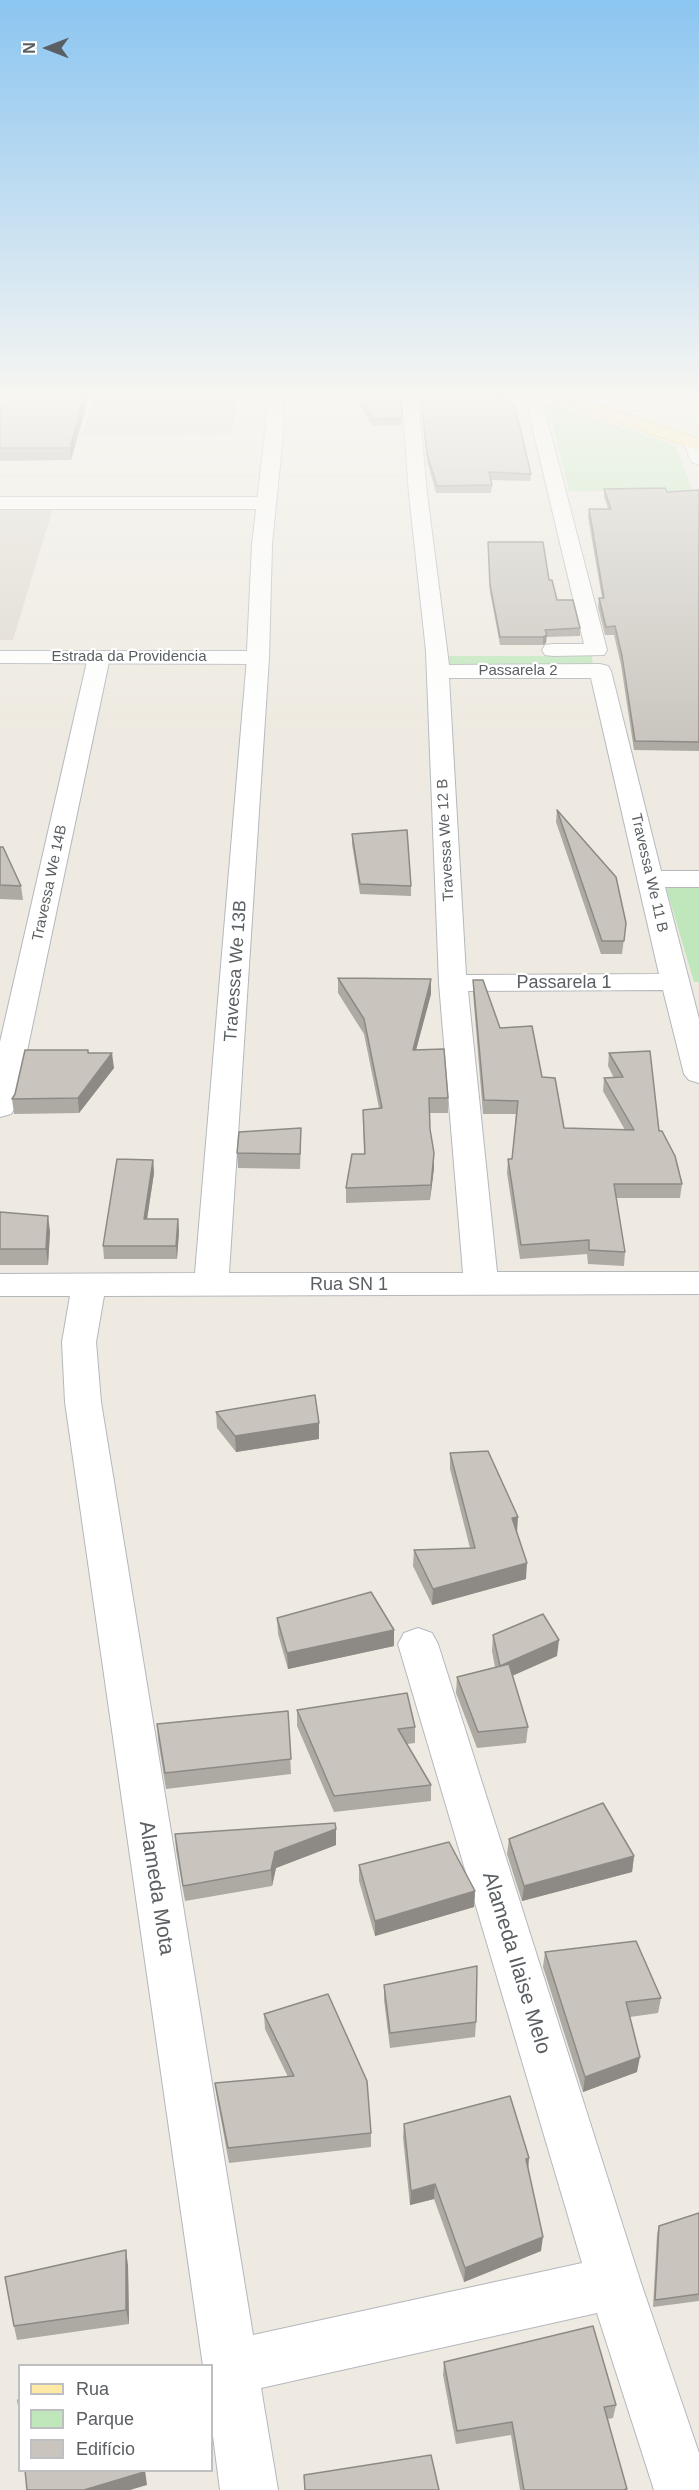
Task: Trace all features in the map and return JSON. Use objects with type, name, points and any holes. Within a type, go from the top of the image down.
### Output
[{"type":"street","name":"Travessa We 13B","points":[[211,1284],[258,658],[266,512]]},
{"type":"street","name":"Travessa We 12 B","points":[[420,512],[437,661],[453,983],[480,1285]]},
{"type":"street","name":"Travessa We 11 B","points":[[561,512],[699,1074]]},
{"type":"street","name":"Passarela 2","points":[[528,650],[598,660]]},
{"type":"street","name":"Passarela 2","points":[[437,661],[460,651]]},
{"type":"street","name":"Estrada da Providencia","points":[[0,657],[258,658]]},
{"type":"street","name":"Travessa We 14B","points":[[0,1108],[99,657]]},
{"type":"street","name":"Passarela 2","points":[[437,661],[598,660]]},
{"type":"street","points":[[651,879],[699,879]]},
{"type":"street","name":"Passarela 1","points":[[453,983],[675,982]]},
{"type":"street","name":"Rua SN 1","points":[[0,1285],[699,1284]]},
{"type":"street","name":"Alameda Mota","points":[[88,1285],[79,1342],[83,1402],[249,2490]]},
{"type":"street","name":"Alameda Ilaise Melo","points":[[418,1644],[614,2283],[683,2490]]},
{"type":"street","points":[[229,2368],[614,2283]]},
{"type":"shaded area","points":[[0,512],[52,512],[13,640],[0,640]]},
{"type":"green space","points":[[444,656],[592,656],[593,665],[444,665]]},
{"type":"green space","points":[[665,884],[699,884],[699,982],[694,982]]},
{"type":"building","points":[[590,512],[699,512],[699,742],[635,741],[622,656],[615,626],[606,627],[599,598],[604,598]]},
{"type":"building","points":[[488,542],[543,542],[549,580],[552,580],[557,600],[573,600],[580,628],[545,630],[547,635],[543,637],[500,637],[490,585]]},
{"type":"building","points":[[557,810],[616,877],[626,923],[624,941],[602,941]]},
{"type":"building","points":[[407,830],[411,886],[360,884],[352,834]]},
{"type":"building","points":[[0,847],[3,847],[21,886],[0,885]]},
{"type":"building","points":[[338,978],[431,979],[413,1050],[444,1049],[448,1098],[429,1098],[430,1129],[434,1153],[431,1185],[346,1188],[352,1154],[365,1154],[363,1110],[382,1108],[364,1019]]},
{"type":"building","points":[[473,980],[483,980],[500,1028],[532,1026],[542,1077],[555,1078],[564,1128],[634,1130],[604,1078],[623,1077],[609,1053],[650,1051],[659,1131],[662,1131],[675,1156],[682,1184],[614,1184],[625,1252],[589,1250],[589,1240],[521,1245],[508,1159],[512,1159],[518,1101],[484,1100]]},
{"type":"building","points":[[25,1050],[88,1050],[88,1053],[112,1053],[78,1098],[12,1099]]},
{"type":"building","points":[[301,1128],[300,1154],[237,1153],[239,1132]]},
{"type":"building","points":[[117,1159],[153,1160],[144,1219],[178,1219],[176,1246],[103,1246]]},
{"type":"building","points":[[0,1212],[48,1216],[46,1249],[0,1249]]},
{"type":"building","points":[[315,1395],[319,1423],[235,1436],[216,1412]]},
{"type":"building","points":[[488,1451],[518,1517],[512,1518],[527,1563],[433,1589],[414,1550],[475,1548],[450,1453]]},
{"type":"building","points":[[371,1592],[394,1630],[287,1653],[277,1618]]},
{"type":"building","points":[[543,1614],[559,1640],[500,1666],[493,1635]]},
{"type":"building","points":[[509,1664],[528,1727],[478,1732],[457,1677]]},
{"type":"building","points":[[407,1693],[415,1727],[398,1729],[431,1785],[334,1796],[297,1710]]},
{"type":"building","points":[[288,1711],[291,1759],[165,1773],[157,1724]]},
{"type":"building","points":[[603,1803],[634,1856],[524,1886],[509,1839]]},
{"type":"building","points":[[335,1823],[336,1829],[275,1852],[271,1870],[183,1886],[175,1834]]},
{"type":"building","points":[[449,1842],[475,1891],[375,1921],[359,1865]]},
{"type":"building","points":[[636,1941],[661,1998],[626,2002],[640,2057],[585,2077],[545,1952]]},
{"type":"building","points":[[477,1966],[476,2022],[390,2033],[384,1985]]},
{"type":"building","points":[[328,1994],[367,2081],[371,2133],[228,2148],[215,2083],[294,2076],[264,2014]]},
{"type":"building","points":[[510,2096],[529,2158],[526,2159],[543,2237],[465,2268],[435,2184],[411,2191],[404,2124]]},
{"type":"building","points":[[699,2213],[699,2294],[655,2300],[659,2226]]},
{"type":"building","points":[[126,2250],[126,2310],[14,2326],[5,2277]]},
{"type":"building","points":[[593,2326],[616,2405],[604,2407],[627,2489],[524,2490],[512,2422],[457,2431],[444,2362]]},
{"type":"building","points":[[431,2455],[439,2490],[305,2490],[304,2475]]},
{"type":"building","points":[[25,2472],[144,2472],[84,2490],[27,2490]]}]
